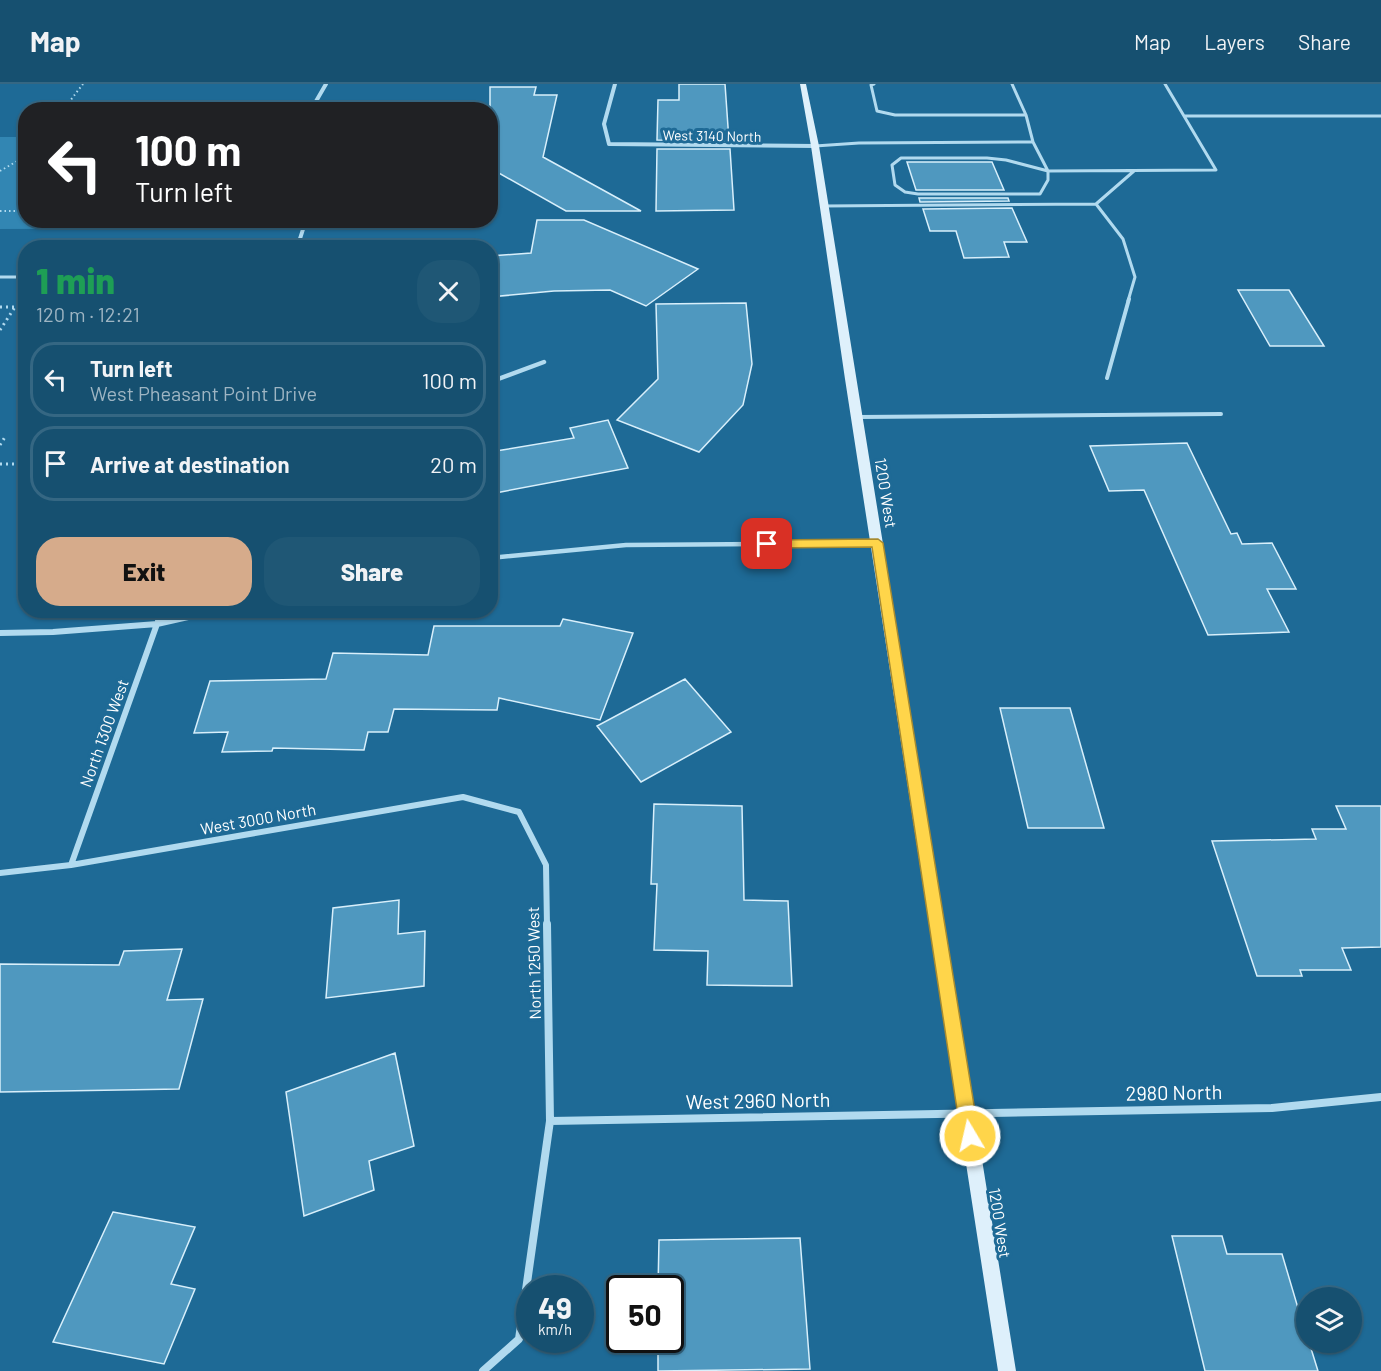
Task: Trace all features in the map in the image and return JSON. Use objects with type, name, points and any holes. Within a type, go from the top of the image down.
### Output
[{"type":"main road","name":"1200 West","points":[[803,84],[815,146],[856,417],[878,543],[1007,1371]]},
{"type":"street","points":[[316,102],[326,84]]},
{"type":"street","name":"West 3140 North","points":[[615,84],[604,124],[609,144],[815,146]]},
{"type":"street","points":[[498,379],[544,362]]},
{"type":"street","points":[[498,557],[626,545],[878,543]]},
{"type":"street","name":"North 1300 West","points":[[71,865],[159,618]]},
{"type":"street","points":[[0,633],[53,632],[157,624],[184,618]]},
{"type":"street","name":"West 3000 North","points":[[0,873],[71,865],[463,797],[519,812]]},
{"type":"street","name":"North 1250 West","points":[[483,1371],[519,1339],[550,1121],[546,865],[519,812]]},
{"type":"street","name":"2980 North","points":[[966,1113],[1272,1108],[1381,1097]]},
{"type":"street","name":"West 2960 North","points":[[550,1121],[966,1113]]},
{"type":"lane","points":[[874,84],[871,85],[877,111],[895,115],[1026,115]]},
{"type":"lane","points":[[1012,84],[1026,115],[1034,142],[1049,171],[1049,184],[1040,194],[905,192],[895,185],[892,165],[901,158],[987,158],[1006,160],[1049,171],[1216,170],[1165,84]]},
{"type":"lane","points":[[1184,116],[1381,116]]},
{"type":"lane","points":[[815,146],[859,143],[1034,142]]},
{"type":"lane","points":[[824,206],[1096,204],[1134,171]]},
{"type":"lane","points":[[1096,204],[1123,239],[1135,277],[1107,378]]},
{"type":"lane","points":[[0,277],[18,277]]},
{"type":"lane","points":[[856,417],[1221,414]]},
{"type":"path","points":[[69,102],[83,84]]},
{"type":"path","points":[[0,171],[18,161]]},
{"type":"path","points":[[0,211],[18,211]]},
{"type":"path","points":[[0,307],[15,307]]},
{"type":"path","points":[[0,330],[15,307]]},
{"type":"path","points":[[0,445],[5,437]]},
{"type":"path","points":[[0,464],[18,464]]},
{"type":"shaded area","points":[[0,137],[18,137],[18,228],[277,228],[0,229]]},
{"type":"building","points":[[679,84],[725,84],[729,141],[657,140],[658,100],[679,100]]},
{"type":"building","points":[[490,87],[536,87],[534,95],[557,95],[543,157],[641,211],[566,211],[498,173],[498,102],[490,102]]},
{"type":"building","points":[[657,149],[730,149],[734,210],[656,211]]},
{"type":"building","points":[[907,162],[992,162],[1004,190],[916,190]]},
{"type":"building","points":[[919,198],[1008,198],[1009,201],[920,202]]},
{"type":"building","points":[[1012,208],[1027,242],[1004,242],[1009,257],[964,258],[956,231],[930,231],[923,209]]},
{"type":"building","points":[[537,220],[584,220],[698,269],[646,306],[610,290],[554,291],[498,296],[498,255],[531,253]]},
{"type":"building","points":[[1238,290],[1289,290],[1324,346],[1270,346]]},
{"type":"building","points":[[746,303],[752,364],[743,405],[699,452],[617,420],[658,379],[656,304]]},
{"type":"building","points":[[608,420],[628,468],[498,492],[498,451],[574,438],[570,428]]},
{"type":"building","points":[[1187,443],[1231,534],[1237,533],[1242,544],[1272,543],[1296,589],[1267,589],[1289,632],[1208,635],[1144,490],[1109,491],[1090,446]]},
{"type":"building","points":[[563,619],[633,633],[600,720],[499,698],[497,710],[394,709],[388,732],[368,732],[364,750],[273,748],[272,751],[222,752],[228,732],[194,733],[210,681],[326,679],[333,653],[428,655],[434,626],[560,626]]},
{"type":"building","points":[[685,679],[731,732],[641,782],[597,726]]},
{"type":"building","points":[[1000,708],[1070,708],[1104,828],[1028,828]]},
{"type":"building","points":[[654,804],[742,806],[744,900],[788,901],[792,986],[707,985],[708,951],[654,950],[657,884],[651,884]]},
{"type":"building","points":[[1336,806],[1381,806],[1381,947],[1342,948],[1351,970],[1300,970],[1302,976],[1257,976],[1212,841],[1316,839],[1312,829],[1346,829]]},
{"type":"building","points":[[399,900],[398,934],[425,931],[424,986],[326,998],[333,908]]},
{"type":"building","points":[[182,949],[167,1000],[203,999],[179,1089],[0,1092],[0,964],[119,965],[124,951]]},
{"type":"building","points":[[395,1053],[414,1146],[369,1161],[374,1190],[304,1216],[286,1092]]},
{"type":"building","points":[[113,1212],[195,1227],[171,1284],[195,1289],[164,1364],[53,1342]]},
{"type":"building","points":[[1172,1236],[1222,1236],[1227,1254],[1282,1254],[1296,1301],[1296,1353],[1312,1353],[1318,1371],[1205,1371]]},
{"type":"building","points":[[800,1238],[810,1369],[658,1371],[658,1353],[684,1353],[684,1275],[658,1275],[659,1240]]},
{"type":"route","points":[[767,544],[878,543],[970,1136]]}]
